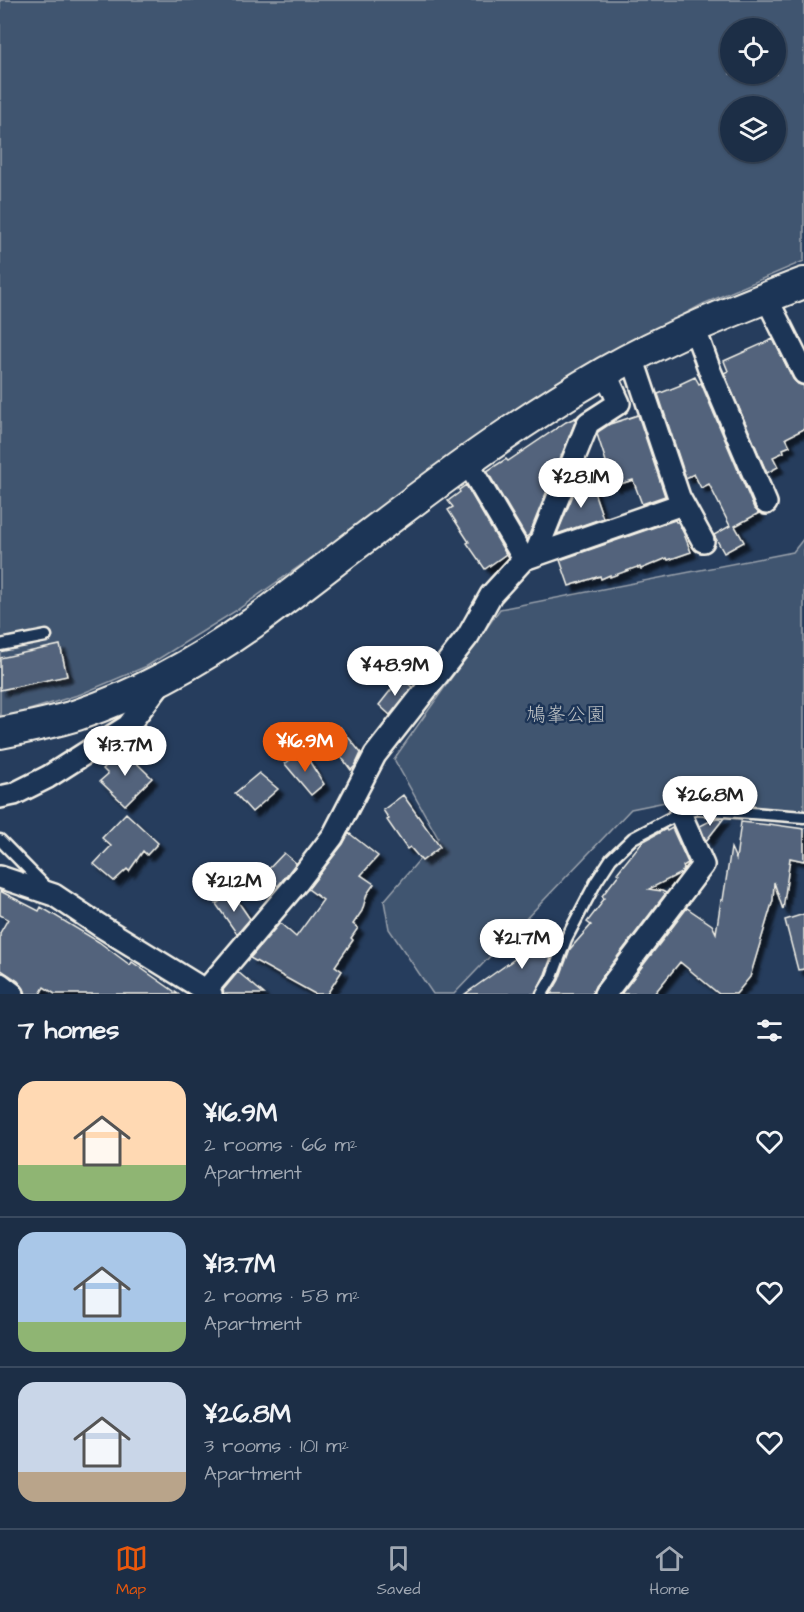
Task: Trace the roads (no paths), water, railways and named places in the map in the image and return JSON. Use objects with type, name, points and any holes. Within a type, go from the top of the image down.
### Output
[{"type":"street","points":[[0,733],[41,725],[118,698],[166,676],[221,646],[467,462],[605,372],[694,327],[804,283]]},
{"type":"street","points":[[766,297],[804,373]]},
{"type":"street","points":[[694,327],[710,371],[766,503]]},
{"type":"street","points":[[632,357],[682,504],[703,541]]},
{"type":"street","points":[[0,877],[54,895],[208,992],[333,836],[375,755],[468,636],[491,595],[529,557],[588,423],[619,403],[605,372]]},
{"type":"street","points":[[467,462],[529,557]]},
{"type":"street","points":[[529,557],[682,504]]},
{"type":"street","points":[[0,797],[14,794],[48,777],[128,726],[166,676]]},
{"type":"street","points":[[605,994],[703,865],[680,813]]},
{"type":"street","points":[[0,984],[13,994]]},
{"type":"lane","points":[[0,645],[46,636]]},
{"type":"lane","points":[[542,994],[552,977],[566,939],[596,882],[611,859],[633,838],[680,813],[698,808],[804,818]]},
{"type":"lane","points":[[0,840],[54,895]]},
{"type":"park label","name":"鳩峯公園","points":[[566,714]]}]
